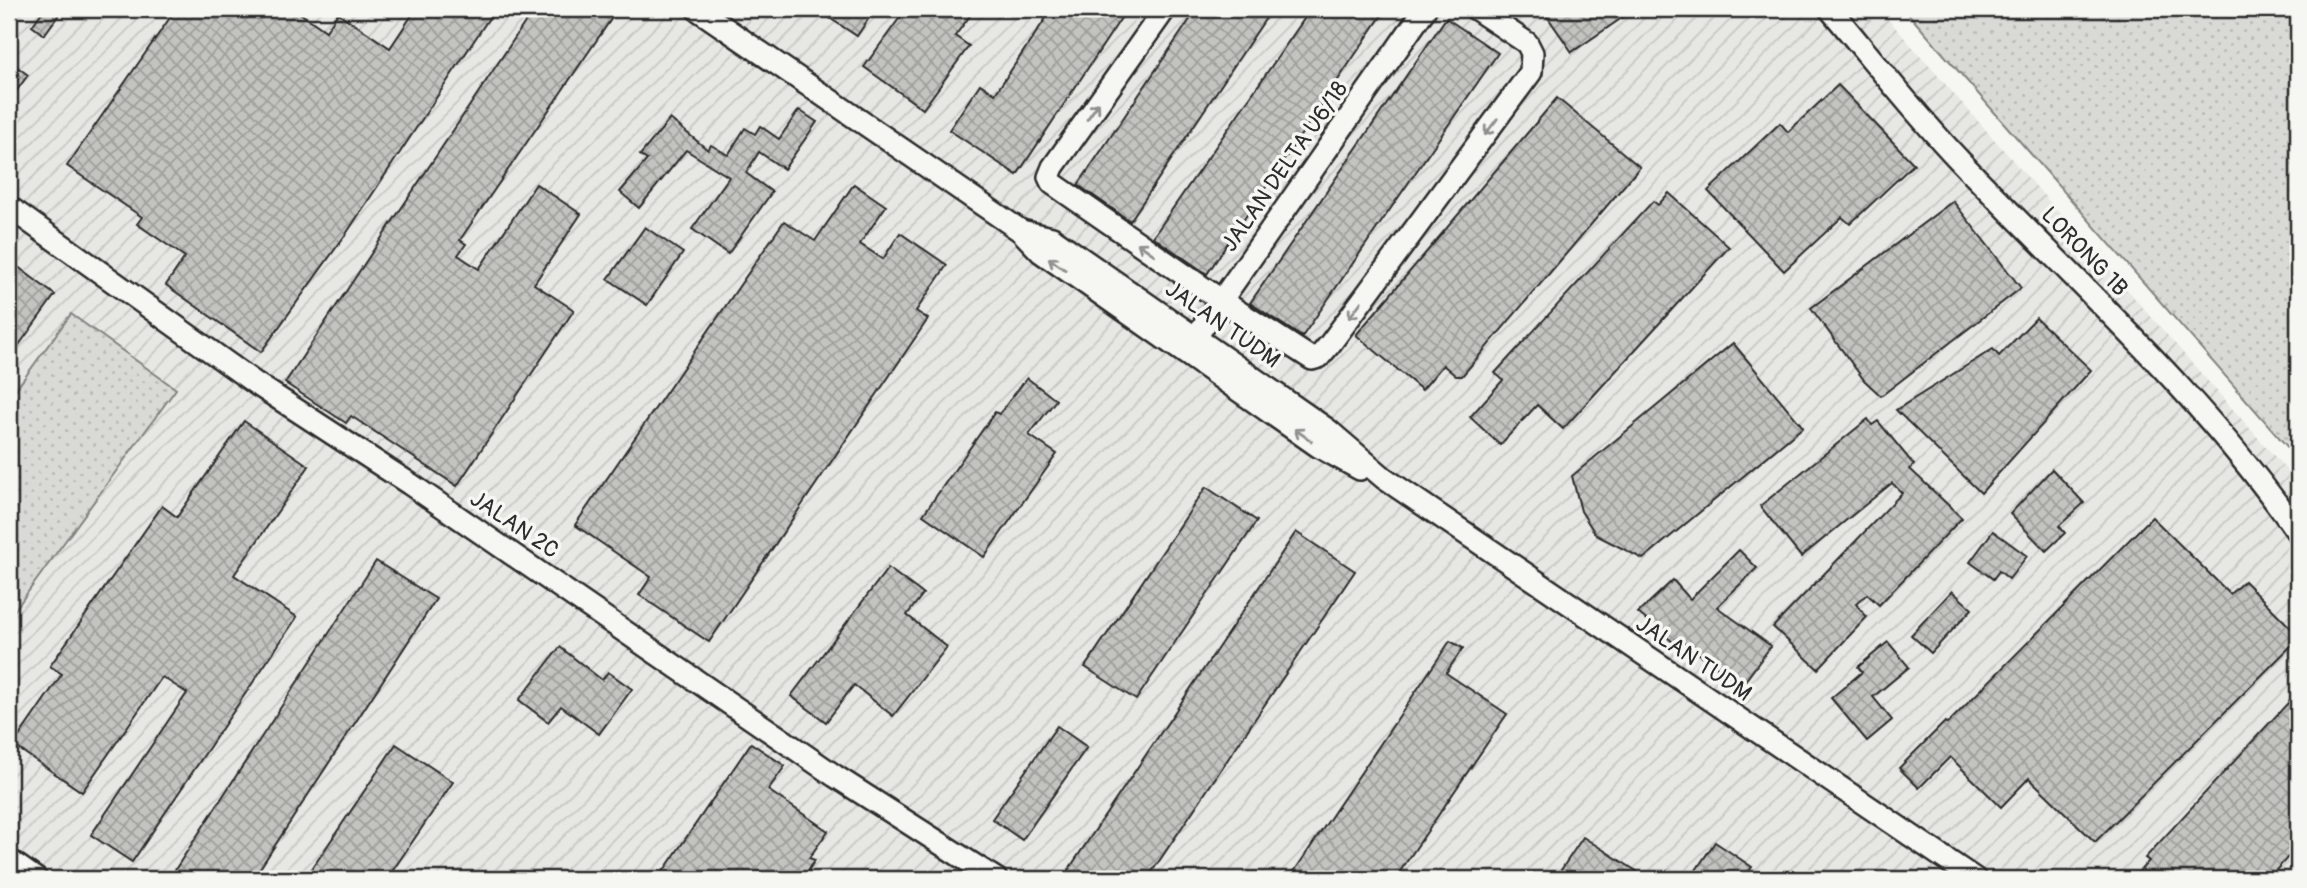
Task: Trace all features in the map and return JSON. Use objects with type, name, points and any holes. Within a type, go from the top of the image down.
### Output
[{"type":"street","name":"JALAN TUDM","points":[[697,9],[1021,231],[1041,253],[1190,345],[1318,446],[1373,476],[1384,478],[1975,879]]},
{"type":"street","points":[[1165,9],[1049,177],[1052,183],[1222,302],[1311,359],[1319,357],[1531,72],[1532,53],[1527,43],[1476,9]]},
{"type":"street","name":"JALAN DELTA U6/18","points":[[1190,345],[1425,9]]},
{"type":"street","name":"LORONG 1B","points":[[1830,9],[1958,160],[2157,365],[2268,489],[2298,533]]},
{"type":"street","name":"JALAN 2C","points":[[9,207],[255,383],[410,484],[835,776],[996,879]]},
{"type":"street","points":[[9,860],[36,879]]},
{"type":"shaded area","points":[[9,9],[1879,9],[2298,483],[2298,879],[9,879]]},
{"type":"shaded area","points":[[1904,9],[2298,9],[2298,459]]},
{"type":"shaded area","points":[[71,314],[176,389],[9,618],[9,399]]},
{"type":"building","points":[[44,9],[63,9],[44,35],[32,26]]},
{"type":"building","points":[[176,9],[294,9],[326,31],[338,13],[390,48],[416,9],[495,9],[346,234],[261,352],[166,285],[185,257],[137,224],[142,217],[67,166]]},
{"type":"building","points":[[534,9],[618,9],[460,240],[466,244],[458,255],[479,269],[536,184],[581,214],[534,284],[574,310],[457,486],[351,416],[346,423],[285,383]]},
{"type":"building","points":[[816,9],[875,9],[857,36]]},
{"type":"building","points":[[906,9],[975,9],[955,36],[969,46],[923,109],[864,67]]},
{"type":"building","points":[[1052,9],[1127,9],[1017,175],[949,130],[980,84],[995,94]]},
{"type":"building","points":[[1197,9],[1272,9],[1130,221],[1078,185]]},
{"type":"building","points":[[1311,9],[1386,9],[1207,274],[1153,237]]},
{"type":"building","points":[[1542,9],[1635,9],[1572,52]]},
{"type":"building","points":[[1446,18],[1498,53],[1302,337],[1250,303]]},
{"type":"building","points":[[9,61],[28,75],[9,101]]},
{"type":"building","points":[[1838,85],[1914,164],[1850,224],[1842,217],[1784,271],[1708,191],[1780,123],[1788,132]]},
{"type":"building","points":[[1557,98],[1640,167],[1462,376],[1456,376],[1443,365],[1422,390],[1356,335]]},
{"type":"building","points":[[799,110],[817,122],[784,169],[759,152],[746,173],[772,192],[728,254],[692,229],[729,177],[686,150],[639,208],[620,192],[647,160],[640,155],[670,119],[708,150],[711,145],[728,155],[745,128],[755,134],[760,126],[779,139]]},
{"type":"building","points":[[854,184],[886,206],[860,244],[883,259],[900,233],[947,265],[916,311],[928,319],[709,642],[639,595],[651,577],[575,525],[784,221],[815,241]]},
{"type":"building","points":[[1669,193],[1729,247],[1563,429],[1537,405],[1500,445],[1470,417],[1503,380],[1495,373],[1653,201],[1658,205]]},
{"type":"building","points":[[1953,201],[2021,288],[1881,396],[1864,380],[1811,308]]},
{"type":"building","points":[[645,227],[683,253],[647,305],[608,279]]},
{"type":"building","points":[[9,260],[55,295],[9,359]]},
{"type":"building","points":[[2036,318],[2091,370],[1981,493],[1896,410],[1993,349],[1999,356]]},
{"type":"building","points":[[1733,343],[1803,427],[1643,559],[1596,535],[1581,511],[1572,476]]},
{"type":"building","points":[[1027,378],[1056,400],[1029,435],[1057,454],[984,557],[923,515],[995,412],[999,414]]},
{"type":"building","points":[[1868,419],[1872,425],[1878,421],[1914,465],[1910,469],[1962,518],[1879,605],[1867,594],[1856,604],[1867,617],[1818,669],[1773,627],[1902,493],[1892,483],[1801,557],[1760,506]]},
{"type":"building","points":[[244,421],[309,466],[234,575],[297,617],[132,862],[91,835],[187,693],[162,677],[82,792],[13,745],[62,674],[50,666],[162,506],[177,517]]},
{"type":"building","points":[[2052,469],[2084,503],[2059,526],[2065,533],[2046,551],[2010,514]]},
{"type":"building","points":[[1206,487],[1257,521],[1136,700],[1085,667]]},
{"type":"building","points":[[2152,517],[2230,594],[2244,581],[2298,635],[2298,639],[2095,842],[2029,778],[2001,807],[1950,757],[1919,788],[1899,768],[1945,722],[1947,724]]},
{"type":"building","points":[[1993,531],[2027,556],[2009,579],[1999,571],[1993,579],[1970,562]]},
{"type":"building","points":[[1296,532],[1355,571],[1147,879],[1078,879],[1067,872]]},
{"type":"building","points":[[1739,550],[1757,568],[1717,607],[1771,646],[1742,685],[1677,638],[1674,643],[1638,613],[1673,580],[1690,599]]},
{"type":"building","points":[[376,561],[436,599],[253,879],[169,879]]},
{"type":"building","points":[[888,568],[923,594],[907,615],[947,647],[893,716],[854,685],[826,722],[791,696]]},
{"type":"building","points":[[1952,591],[1972,609],[1931,653],[1911,635]]},
{"type":"building","points":[[1450,641],[1463,648],[1446,673],[1507,714],[1395,879],[1289,879]]},
{"type":"building","points":[[1888,642],[1909,667],[1873,697],[1892,720],[1867,741],[1831,698],[1862,672],[1858,667]]},
{"type":"building","points":[[560,647],[602,680],[608,672],[632,689],[599,734],[561,706],[548,722],[519,700]]},
{"type":"building","points":[[2298,692],[2298,846],[2268,879],[2132,879],[2149,861],[2145,858]]},
{"type":"building","points":[[1057,726],[1087,747],[1022,840],[992,819]]},
{"type":"building","points":[[751,743],[785,766],[768,790],[828,831],[809,858],[815,860],[804,877],[799,873],[795,879],[658,879]]},
{"type":"building","points":[[396,744],[453,782],[387,879],[305,879]]},
{"type":"building","points":[[1583,837],[1649,879],[1555,879]]},
{"type":"building","points":[[1715,842],[1752,867],[1744,879],[1690,879]]}]
